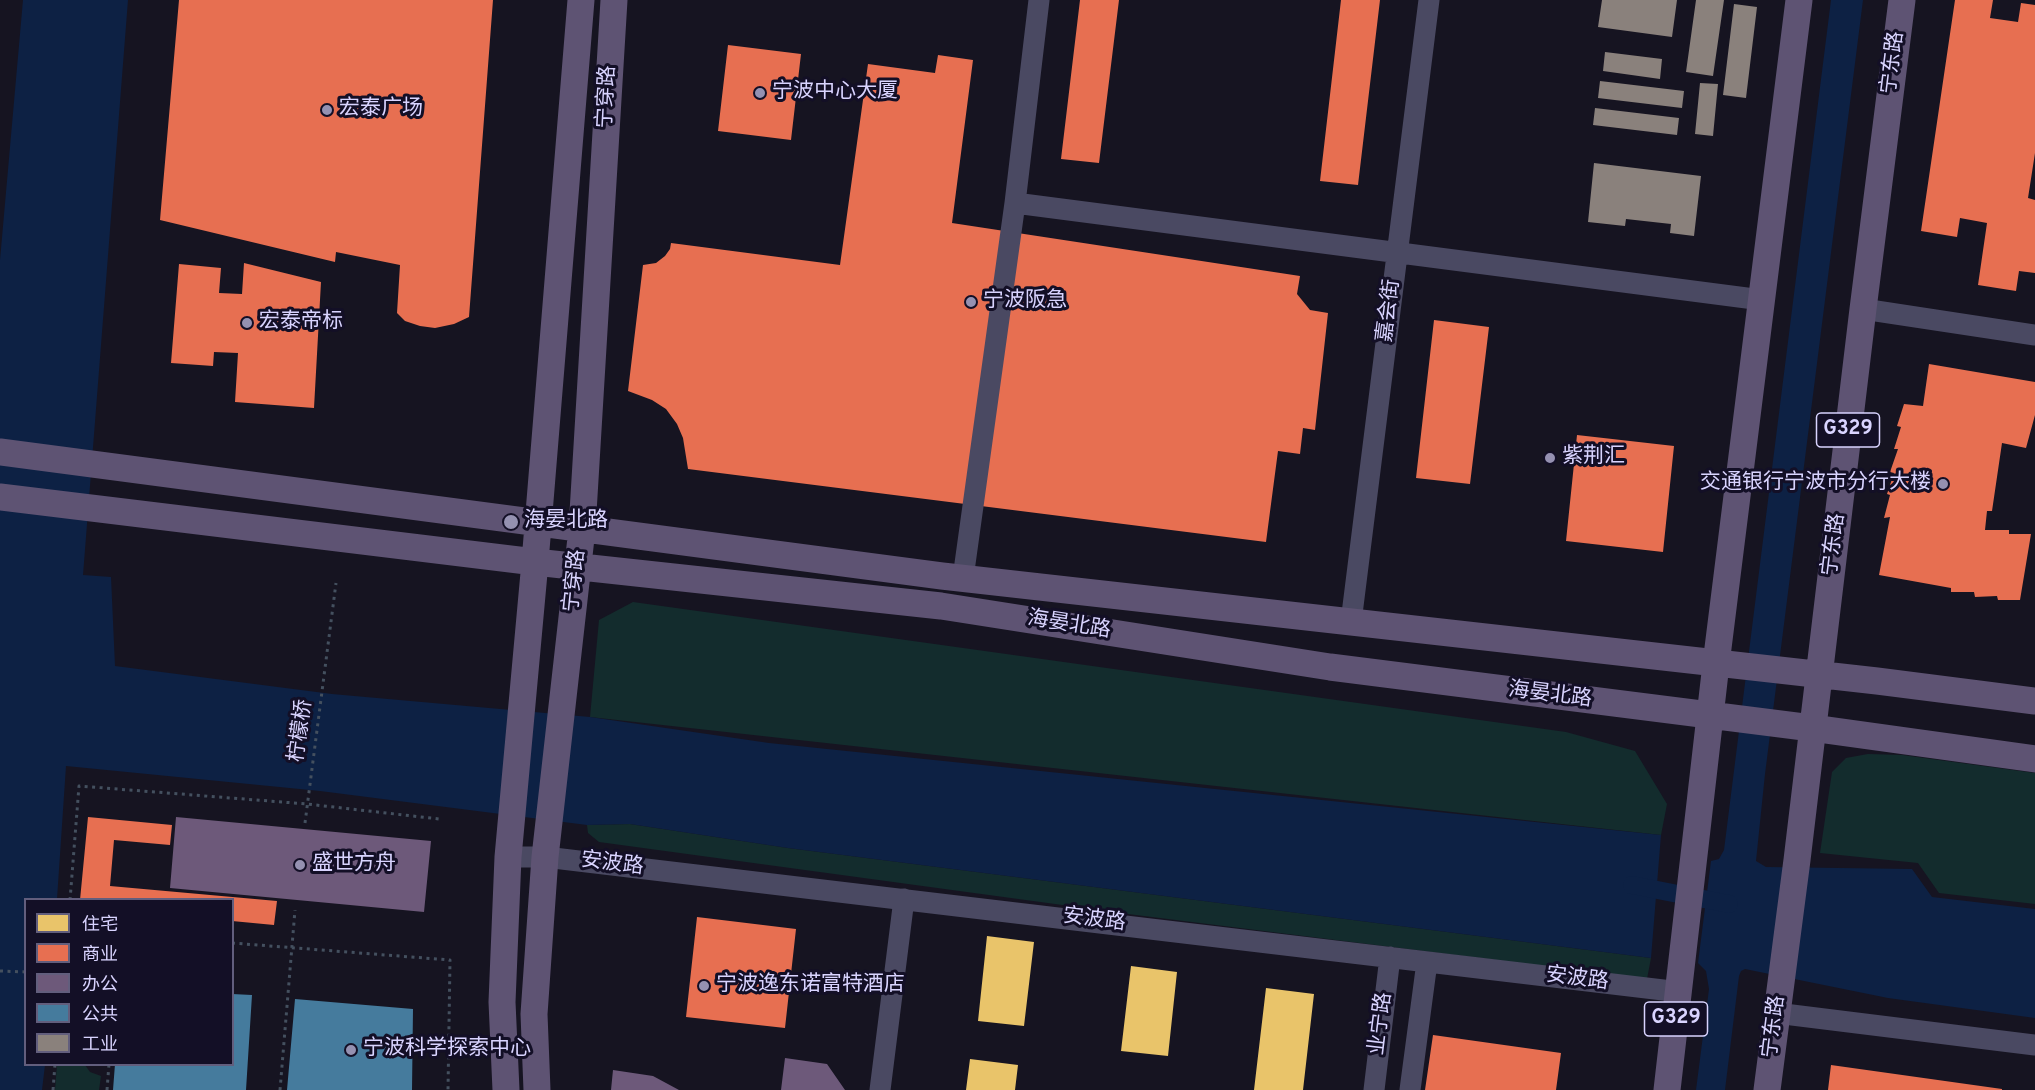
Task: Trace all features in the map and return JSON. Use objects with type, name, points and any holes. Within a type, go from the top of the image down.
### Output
[{"type":"main road","name":"宁穿路","points":[[507,1090],[502,1002],[508,857],[535,562],[581,0]]},
{"type":"main road","name":"宁穿路","points":[[537,1090],[534,1014],[545,857],[582,529],[614,0]]},
{"type":"main road","name":"G329","points":[[1667,1090],[1716,664],[1799,0]]},
{"type":"main road","name":"宁东路","points":[[1767,1090],[1902,0]]},
{"type":"main road","name":"海晏北路","points":[[0,452],[963,578],[2035,701]]},
{"type":"main road","name":"海晏北路","points":[[0,497],[535,562],[941,606],[1330,667],[1710,717],[1812,728],[2035,759]]},
{"type":"street","points":[[963,578],[1015,203],[1039,0]]},
{"type":"street","name":"嘉会街","points":[[1351,622],[1429,0]]},
{"type":"street","points":[[1015,203],[1762,300]]},
{"type":"street","points":[[1863,309],[2035,335]]},
{"type":"street","name":"安波路","points":[[508,857],[545,857],[1680,992]]},
{"type":"street","points":[[880,1090],[904,899]]},
{"type":"street","name":"业宁路","points":[[1374,1090],[1390,957]]},
{"type":"street","name":"业宁路","points":[[1410,1090],[1427,962]]},
{"type":"street","points":[[1776,1013],[2035,1045]]},
{"type":"path","name":"柠檬桥","points":[[305,824],[336,583]]},
{"type":"path","points":[[70,898],[79,786],[307,804],[439,819]]},
{"type":"path","points":[[280,1090],[295,910]]},
{"type":"path","points":[[234,943],[450,960],[448,1090]]},
{"type":"path","points":[[0,971],[24,972]]},
{"type":"path","points":[[53,1090],[55,1066]]},
{"type":"path","points":[[107,1090],[109,1066]]},
{"type":"green space","points":[[633,602],[1566,732],[1635,751],[1667,804],[1661,835],[590,717],[599,620]]},
{"type":"green space","points":[[1868,754],[1902,755],[2035,773],[2035,904],[1939,893],[1918,863],[1820,853],[1832,772],[1846,758]]},
{"type":"green space","points":[[630,824],[788,848],[1651,958],[1647,979],[1136,915],[599,842],[588,833],[587,825]]},
{"type":"green space","points":[[57,1066],[86,1066],[90,1072],[101,1076],[99,1090],[55,1090]]},
{"type":"water","points":[[23,0],[128,0],[83,575],[111,577],[115,666],[332,694],[590,717],[769,743],[1661,835],[1651,958],[788,848],[630,824],[587,825],[320,791],[66,766],[57,898],[24,898],[24,1066],[45,1066],[42,1090],[0,1090],[0,260]]},
{"type":"water","points":[[1831,0],[1863,0],[1756,861],[1766,867],[1912,869],[1932,897],[2035,909],[2035,1018],[1888,998],[1745,969],[1739,976],[1725,1090],[1696,1090],[1709,989],[1706,971],[1698,963],[1711,861],[1719,859],[1724,850]]},
{"type":"building: 住宅","points":[[987,936],[1034,942],[1024,1026],[978,1021]]},
{"type":"building: 住宅","points":[[1131,966],[1177,972],[1168,1056],[1121,1051]]},
{"type":"building: 住宅","points":[[1266,988],[1314,994],[1303,1090],[1254,1090]]},
{"type":"building: 住宅","points":[[970,1059],[1018,1065],[1015,1090],[966,1090]]},
{"type":"building: 商业","name":"宏泰广场","points":[[179,0],[493,0],[469,317],[454,324],[435,328],[405,321],[397,313],[400,265],[336,252],[335,262],[160,220]]},
{"type":"building: 商业","points":[[1080,0],[1119,0],[1099,163],[1061,159]]},
{"type":"building: 商业","points":[[1341,0],[1380,0],[1358,185],[1320,181]]},
{"type":"building: 商业","points":[[1955,0],[1993,0],[1990,18],[2018,22],[2021,3],[2035,5],[2035,153],[2028,198],[2035,200],[2035,273],[2019,271],[2016,291],[1978,285],[1987,223],[1960,218],[1957,237],[1921,231]]},
{"type":"building: 商业","name":"宁波中心大厦","points":[[728,45],[801,54],[791,140],[718,131]]},
{"type":"building: 商业","name":"宁波阪急","points":[[938,55],[973,60],[952,223],[1300,276],[1297,294],[1310,310],[1328,313],[1315,430],[1303,428],[1300,454],[1278,451],[1266,542],[688,469],[683,438],[677,424],[666,409],[652,400],[628,391],[643,265],[656,263],[665,256],[671,243],[840,265],[868,64],[935,73]]},
{"type":"building: 商业","name":"宏泰帝标","points":[[244,263],[321,282],[314,408],[235,402],[238,353],[214,352],[213,366],[171,363],[179,264],[221,268],[219,293],[242,294]]},
{"type":"building: 商业","points":[[1434,320],[1489,327],[1470,484],[1416,478]]},
{"type":"building: 商业","name":"交通银行宁波市分行大楼","points":[[1929,364],[2035,382],[2035,415],[2026,448],[2002,443],[1992,511],[1987,511],[1985,530],[2009,530],[2009,534],[2031,534],[2020,600],[1998,600],[1997,596],[1975,597],[1974,592],[1951,592],[1951,588],[1879,575],[1890,517],[1884,518],[1890,495],[1887,494],[1894,473],[1890,472],[1898,449],[1894,449],[1901,427],[1897,426],[1904,404],[1923,406]]},
{"type":"building: 商业","points":[[1577,435],[1674,446],[1663,552],[1566,541]]},
{"type":"building: 商业","points":[[88,817],[172,825],[170,845],[114,840],[110,886],[277,901],[274,925],[234,921],[234,898],[80,898]]},
{"type":"building: 商业","points":[[697,917],[796,929],[785,1028],[686,1017]]},
{"type":"building: 商业","points":[[1433,1035],[1561,1053],[1556,1090],[1425,1090]]},
{"type":"building: 商业","points":[[1831,1065],[2002,1089],[2002,1090],[1828,1090]]},
{"type":"building: 办公","name":"盛世方舟","points":[[176,817],[431,841],[424,912],[170,888]]},
{"type":"building: 办公","points":[[785,1058],[827,1064],[845,1090],[781,1090]]},
{"type":"building: 办公","points":[[613,1070],[653,1076],[679,1090],[611,1090]]},
{"type":"building: 公共","points":[[234,994],[252,995],[246,1090],[113,1090],[115,1066],[234,1066]]},
{"type":"building: 公共","name":"宁波科学探索中心","points":[[295,999],[413,1009],[412,1090],[287,1090]]},
{"type":"building: 工业","points":[[1602,0],[1677,0],[1672,37],[1598,27]]},
{"type":"building: 工业","points":[[1696,0],[1724,0],[1713,76],[1686,72]]},
{"type":"building: 工业","points":[[1734,4],[1757,7],[1746,98],[1723,95]]},
{"type":"building: 工业","points":[[1605,52],[1662,59],[1660,79],[1603,71]]},
{"type":"building: 工业","points":[[1600,81],[1684,91],[1682,108],[1598,98]]},
{"type":"building: 工业","points":[[1700,83],[1718,84],[1713,136],[1695,134]]},
{"type":"building: 工业","points":[[1595,108],[1679,118],[1677,135],[1593,125]]},
{"type":"building: 工业","points":[[1594,163],[1701,176],[1694,236],[1670,233],[1671,224],[1626,219],[1625,226],[1588,222]]},
{"type":"waterway","points":[[1632,885],[1729,904]]},
{"type":"place","name":"宁波中心大厦","points":[[760,93]]},
{"type":"place","name":"宏泰广场","points":[[327,110]]},
{"type":"place","name":"宁波阪急","points":[[971,302]]},
{"type":"place","name":"宏泰帝标","points":[[247,323]]},
{"type":"place","name":"紫荆汇","points":[[1550,458]]},
{"type":"place","name":"交通银行宁波市分行大楼","points":[[1943,484]]},
{"type":"place","name":"海晏北路","points":[[511,522]]},
{"type":"place","name":"盛世方舟","points":[[300,865]]},
{"type":"place","name":"宁波逸东诺富特酒店","points":[[704,986]]},
{"type":"place","name":"宁波科学探索中心","points":[[351,1050]]}]
